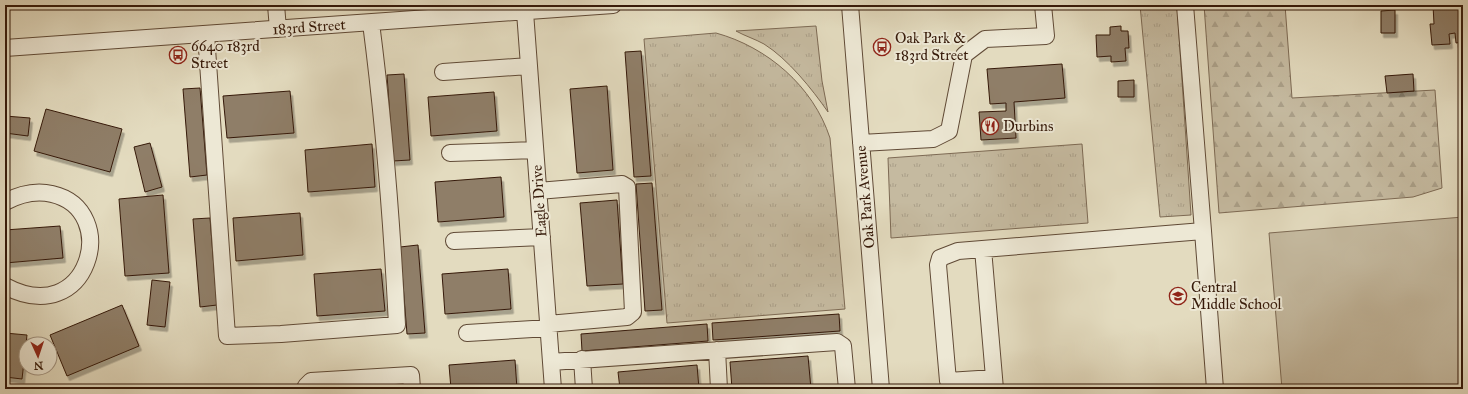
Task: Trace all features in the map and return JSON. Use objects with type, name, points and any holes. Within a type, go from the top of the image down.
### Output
[{"type":"street","points":[[276,5],[278,29]]},
{"type":"street","name":"183rd Street","points":[[5,48],[613,5]]},
{"type":"street","name":"Oak Park Avenue","points":[[850,5],[880,389]]},
{"type":"street","points":[[861,143],[933,139],[949,132],[964,55],[985,39],[1046,36],[1044,5]]},
{"type":"street","points":[[1184,5],[1215,389]]},
{"type":"street","name":"Eagle Drive","points":[[525,12],[553,389]]},
{"type":"street","points":[[206,34],[227,336],[281,334],[397,325],[392,225],[379,86],[371,23]]},
{"type":"street","points":[[443,72],[529,66]]},
{"type":"street","points":[[450,153],[535,150]]},
{"type":"street","points":[[467,333],[549,326],[627,317],[632,315],[627,187],[622,184],[538,191]]},
{"type":"street","points":[[5,286],[32,296],[52,295],[71,287],[82,274],[86,264],[90,240],[86,222],[77,206],[61,196],[44,192],[6,196]]},
{"type":"street","points":[[983,249],[995,384],[948,381],[938,265],[940,258],[949,253],[958,251],[1203,231]]},
{"type":"street","points":[[454,241],[542,237]]},
{"type":"street","points":[[551,362],[837,342],[843,346],[847,389]]},
{"type":"street","points":[[717,350],[719,389]]},
{"type":"street","points":[[582,360],[584,389]]},
{"type":"street","points":[[306,389],[306,386],[311,381],[386,383],[411,382]]},
{"type":"green space","points":[[1140,5],[1177,5],[1191,215],[1160,217]]},
{"type":"green space","points":[[1204,5],[1285,5],[1292,98],[1435,90],[1442,188],[1413,197],[1219,213]]},
{"type":"green space","points":[[816,26],[822,81],[828,112],[807,84],[791,66],[773,50],[764,44],[736,31]]},
{"type":"green space","points":[[716,33],[735,39],[753,48],[786,71],[812,102],[822,119],[830,138],[845,309],[667,323],[644,39]]},
{"type":"green space","points":[[1082,144],[1088,223],[891,238],[888,158]]},
{"type":"green space","points":[[1463,217],[1463,389],[1282,389],[1269,233]]},
{"type":"building","points":[[1433,5],[1463,5],[1463,42],[1456,43],[1455,33],[1449,34],[1450,44],[1432,45],[1430,24],[1434,24]]},
{"type":"building","points":[[1395,10],[1395,33],[1381,33],[1381,11]]},
{"type":"building","points":[[1121,26],[1121,31],[1128,31],[1129,48],[1125,48],[1126,61],[1111,62],[1111,56],[1097,57],[1096,35],[1110,35],[1110,27]]},
{"type":"building","points":[[641,51],[651,176],[634,177],[625,52]]},
{"type":"building","points":[[1062,64],[1065,98],[1014,102],[1016,138],[981,140],[979,112],[1006,111],[1006,103],[990,104],[987,69]]},
{"type":"building","points":[[404,74],[410,160],[393,161],[387,75]]},
{"type":"building","points":[[1413,74],[1414,91],[1387,93],[1385,76]]},
{"type":"building","points":[[1134,80],[1134,97],[1118,97],[1118,81]]},
{"type":"building","points":[[607,86],[613,170],[577,173],[570,89]]},
{"type":"building","points":[[200,88],[207,175],[190,177],[183,89]]},
{"type":"building","points":[[290,91],[294,133],[227,138],[223,96]]},
{"type":"building","points":[[494,92],[497,131],[431,136],[428,97]]},
{"type":"building","points":[[46,109],[122,129],[110,172],[34,151]]},
{"type":"building","points":[[5,116],[30,118],[28,136],[5,133]]},
{"type":"building","points":[[150,143],[162,187],[145,192],[134,147]]},
{"type":"building","points":[[372,144],[375,187],[308,192],[305,150]]},
{"type":"building","points":[[501,177],[504,217],[438,222],[435,182]]},
{"type":"building","points":[[652,183],[662,310],[645,311],[636,184]]},
{"type":"building","points":[[163,195],[169,273],[125,276],[119,199]]},
{"type":"building","points":[[617,200],[623,284],[587,286],[580,203]]},
{"type":"building","points":[[300,213],[303,255],[236,261],[233,218]]},
{"type":"building","points":[[210,218],[217,305],[200,307],[193,219]]},
{"type":"building","points":[[60,226],[63,258],[5,263],[5,230]]},
{"type":"building","points":[[418,245],[425,333],[407,334],[400,247]]},
{"type":"building","points":[[381,269],[385,311],[317,316],[314,274]]},
{"type":"building","points":[[508,269],[511,309],[445,314],[442,274]]},
{"type":"building","points":[[152,280],[170,282],[165,327],[147,325]]},
{"type":"building","points":[[122,305],[139,346],[67,376],[58,354],[58,336],[50,335]]},
{"type":"building","points":[[839,314],[840,331],[713,340],[712,323]]},
{"type":"building","points":[[707,324],[708,341],[582,351],[581,334]]},
{"type":"building","points":[[5,333],[27,335],[18,336],[18,376],[22,376],[22,379],[5,377]]},
{"type":"building","points":[[808,356],[811,389],[732,389],[730,362]]},
{"type":"building","points":[[515,360],[517,389],[451,389],[449,365]]},
{"type":"building","points":[[697,365],[699,389],[620,389],[618,372]]},
{"type":"place","name":"Oak Park & 183rd Street","points":[[882,47]]},
{"type":"place","name":"6640 183rd Street","points":[[178,55]]},
{"type":"place","name":"Durbins","points":[[990,126]]},
{"type":"place","name":"Central Middle School","points":[[1178,296]]}]
